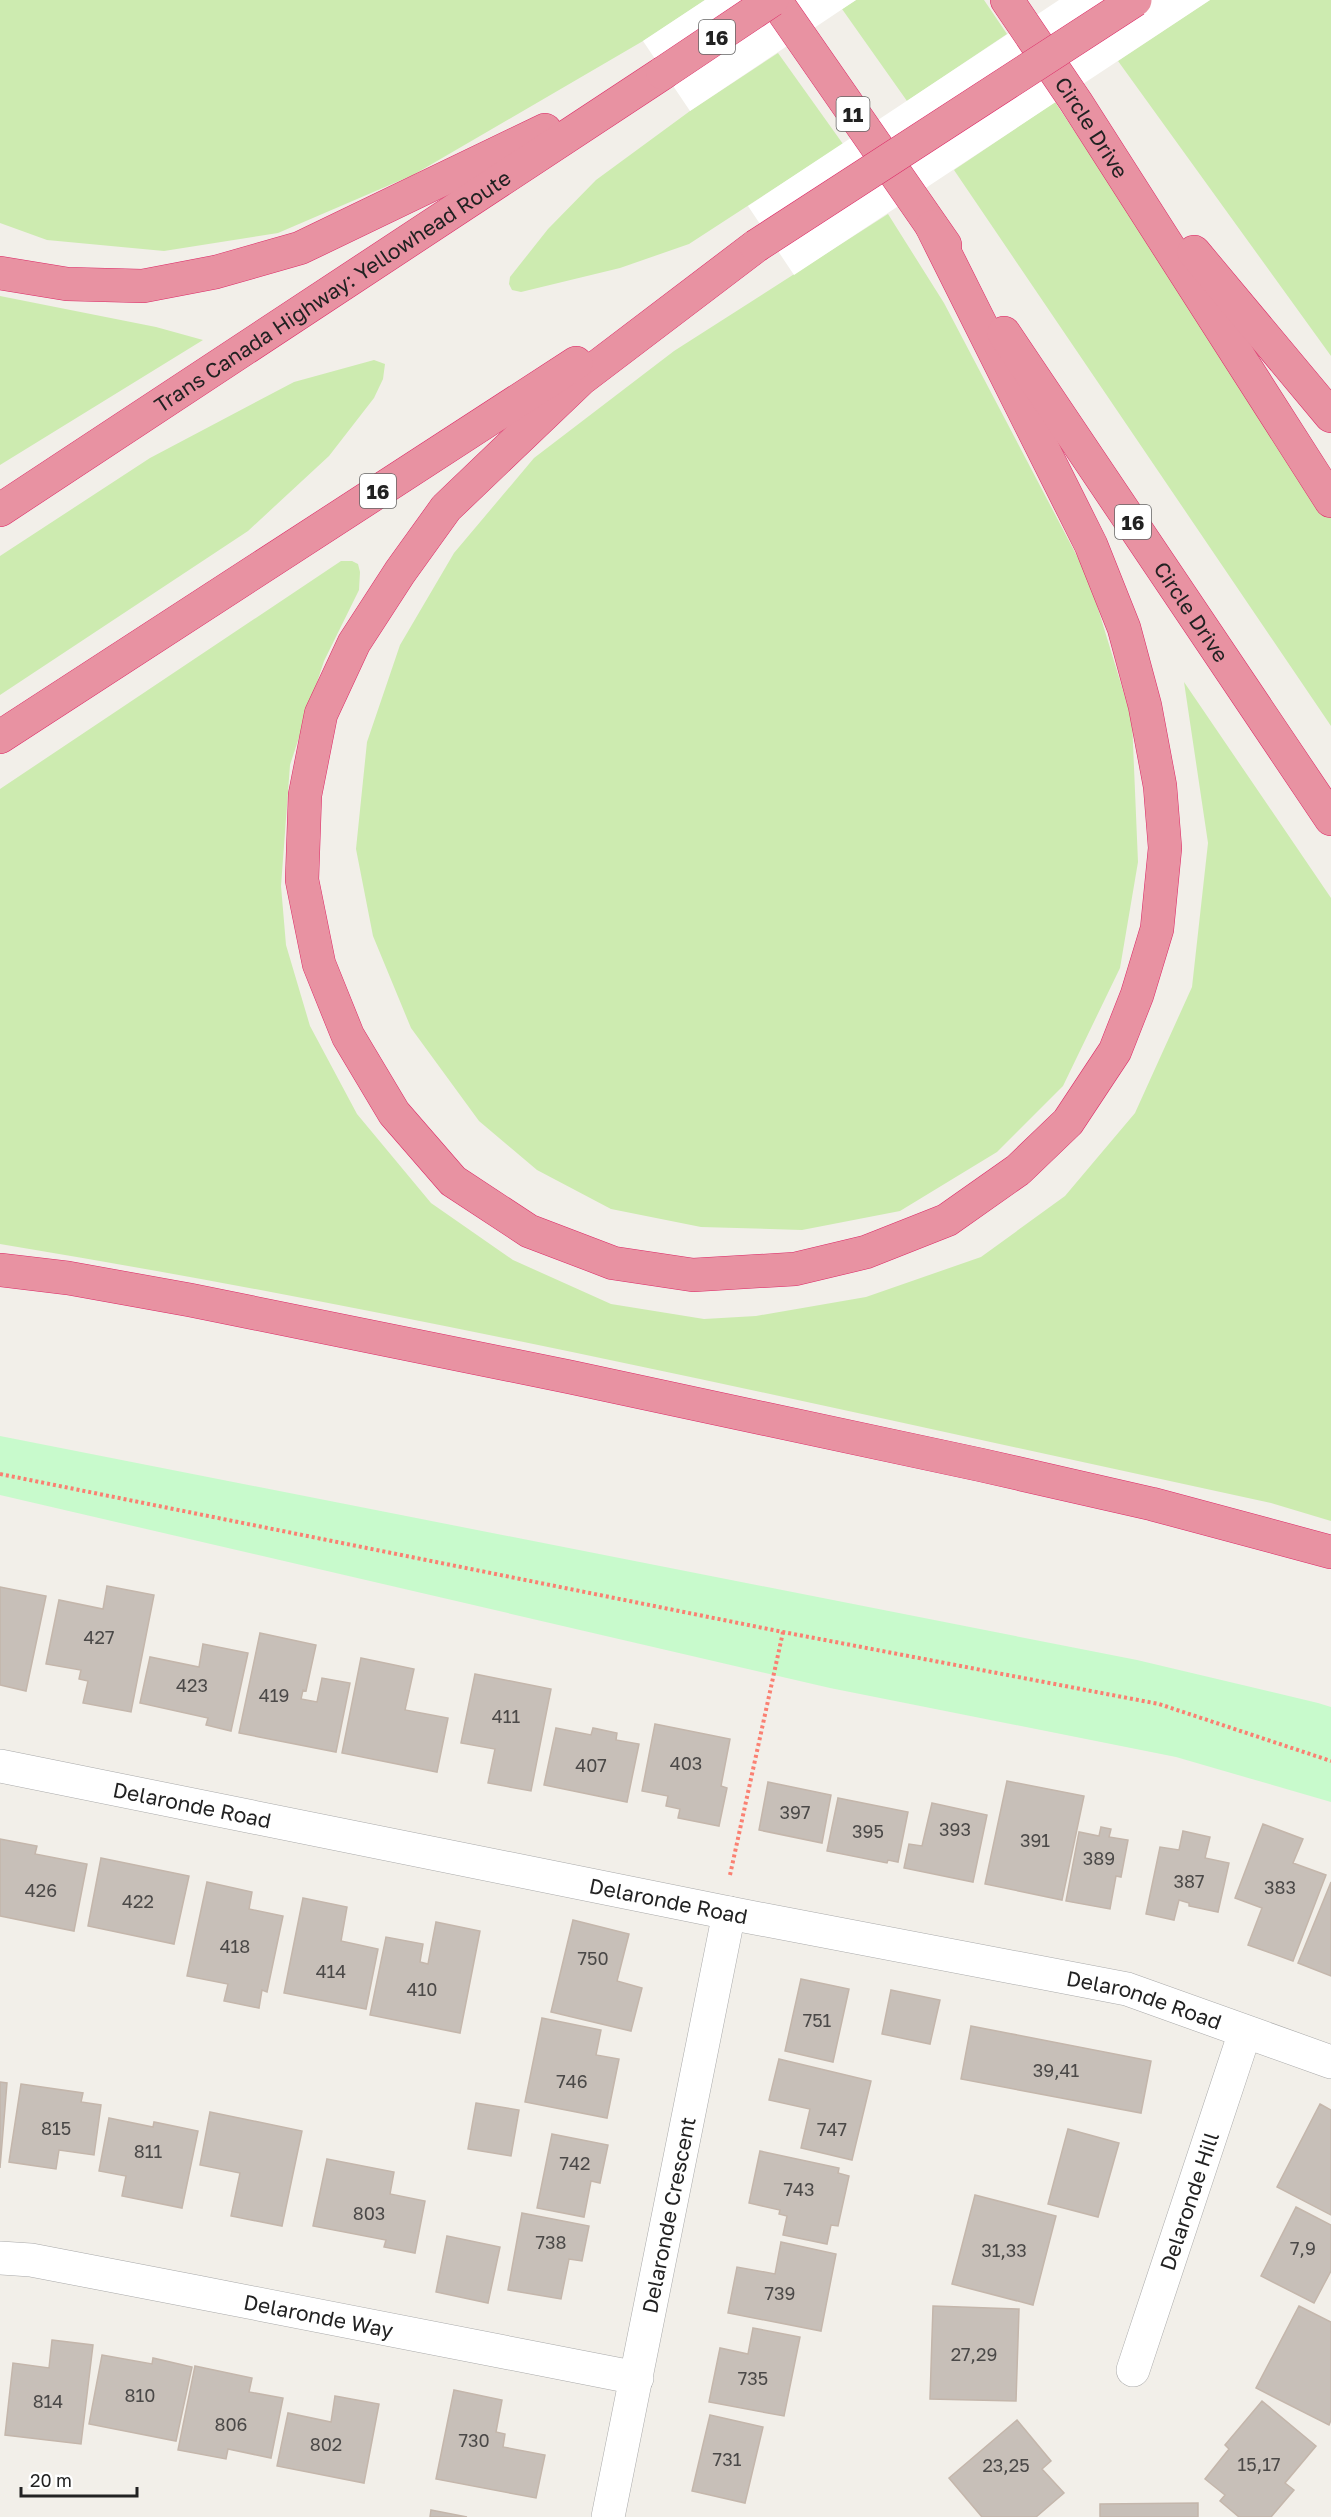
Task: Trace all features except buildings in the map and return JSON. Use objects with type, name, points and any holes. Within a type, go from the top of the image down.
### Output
[{"type":"highway","points":[[765,0],[824,73]]},
{"type":"highway","name":"11","points":[[773,0],[932,227]]},
{"type":"highway","name":"16","points":[[663,73],[773,0]]},
{"type":"highway","name":"Circle Drive","points":[[1007,0],[1076,102],[1331,501]]},
{"type":"highway","name":"Circle Drive","points":[[756,246],[1135,0]]},
{"type":"highway","points":[[0,273],[68,284],[142,286],[216,272],[300,248],[663,73]]},
{"type":"highway","name":"Trans Canada Highway: Yellowhead Route","points":[[0,510],[663,73]]},
{"type":"highway","points":[[1076,102],[1219,284],[1331,416]]},
{"type":"highway","points":[[756,246],[581,379],[446,508],[400,572],[354,643],[321,714],[305,795],[302,880],[319,964],[348,1036],[394,1113],[453,1181],[529,1231],[613,1263],[693,1275],[795,1269],[866,1252],[948,1220],[1018,1170],[1068,1122],[1115,1051],[1137,995],[1157,929],[1165,848],[1160,786],[1145,706],[1124,628],[1091,546],[932,227]]},
{"type":"highway","name":"Circle Drive","points":[[932,227],[1331,819]]},
{"type":"highway","name":"16","points":[[0,737],[756,246]]},
{"type":"highway","points":[[0,1270],[68,1278],[179,1298],[570,1377],[1049,1480],[1152,1504],[1331,1552]]},
{"type":"street","name":"Delaronde Road","points":[[0,1766],[729,1913],[1127,1989],[1331,2062]]},
{"type":"street","name":"Delaronde Crescent","points":[[608,2517],[729,1913]]},
{"type":"street","name":"Delaronde Hill","points":[[1133,2370],[1245,2032]]},
{"type":"street","name":"Delaronde Way","points":[[0,2258],[31,2260],[164,2285],[637,2378]]},
{"type":"path","points":[[0,1474],[783,1632],[1159,1704],[1331,1761]]},
{"type":"path","points":[[730,1871],[783,1632]]},
{"type":"green space","points":[[0,0],[705,0],[643,41],[413,175],[278,233],[164,251],[47,240],[0,223]]},
{"type":"green space","points":[[856,0],[984,0],[1007,34],[907,101],[842,9]]},
{"type":"green space","points":[[1210,0],[1331,0],[1331,356],[1118,61]]},
{"type":"green space","points":[[778,53],[843,144],[689,244],[620,268],[521,292],[512,290],[509,284],[510,277],[548,229],[596,180],[690,111]]},
{"type":"green space","points":[[1055,102],[1331,516],[1331,726],[954,170]]},
{"type":"green space","points":[[888,214],[944,303],[1089,579],[1132,720],[1138,862],[1120,968],[1063,1086],[997,1152],[900,1211],[802,1230],[701,1227],[611,1209],[537,1170],[479,1121],[411,1028],[373,936],[356,849],[367,742],[400,645],[454,553],[534,458],[674,351]]},
{"type":"green space","points":[[0,296],[156,327],[203,340],[0,465]]},
{"type":"green space","points":[[374,360],[385,364],[383,379],[374,398],[329,456],[248,531],[0,695],[0,556],[150,458],[294,382]]},
{"type":"green space","points":[[341,561],[352,561],[358,564],[359,590],[324,661],[290,765],[281,886],[286,945],[310,1026],[357,1114],[431,1203],[513,1260],[611,1304],[704,1319],[756,1316],[866,1297],[981,1257],[1065,1196],[1135,1113],[1192,987],[1208,843],[1184,682],[1331,898],[1331,1521],[1271,1503],[637,1366],[319,1301],[0,1244],[0,789]]},
{"type":"green space","points":[[0,1436],[1137,1660],[1318,1703],[1331,1707],[1331,1802],[1176,1757],[830,1688],[0,1495]]},
{"type":"pier","points":[[705,0],[856,0],[690,111],[643,41]]},
{"type":"pier","points":[[1059,0],[1210,0],[794,275],[748,206]]}]
